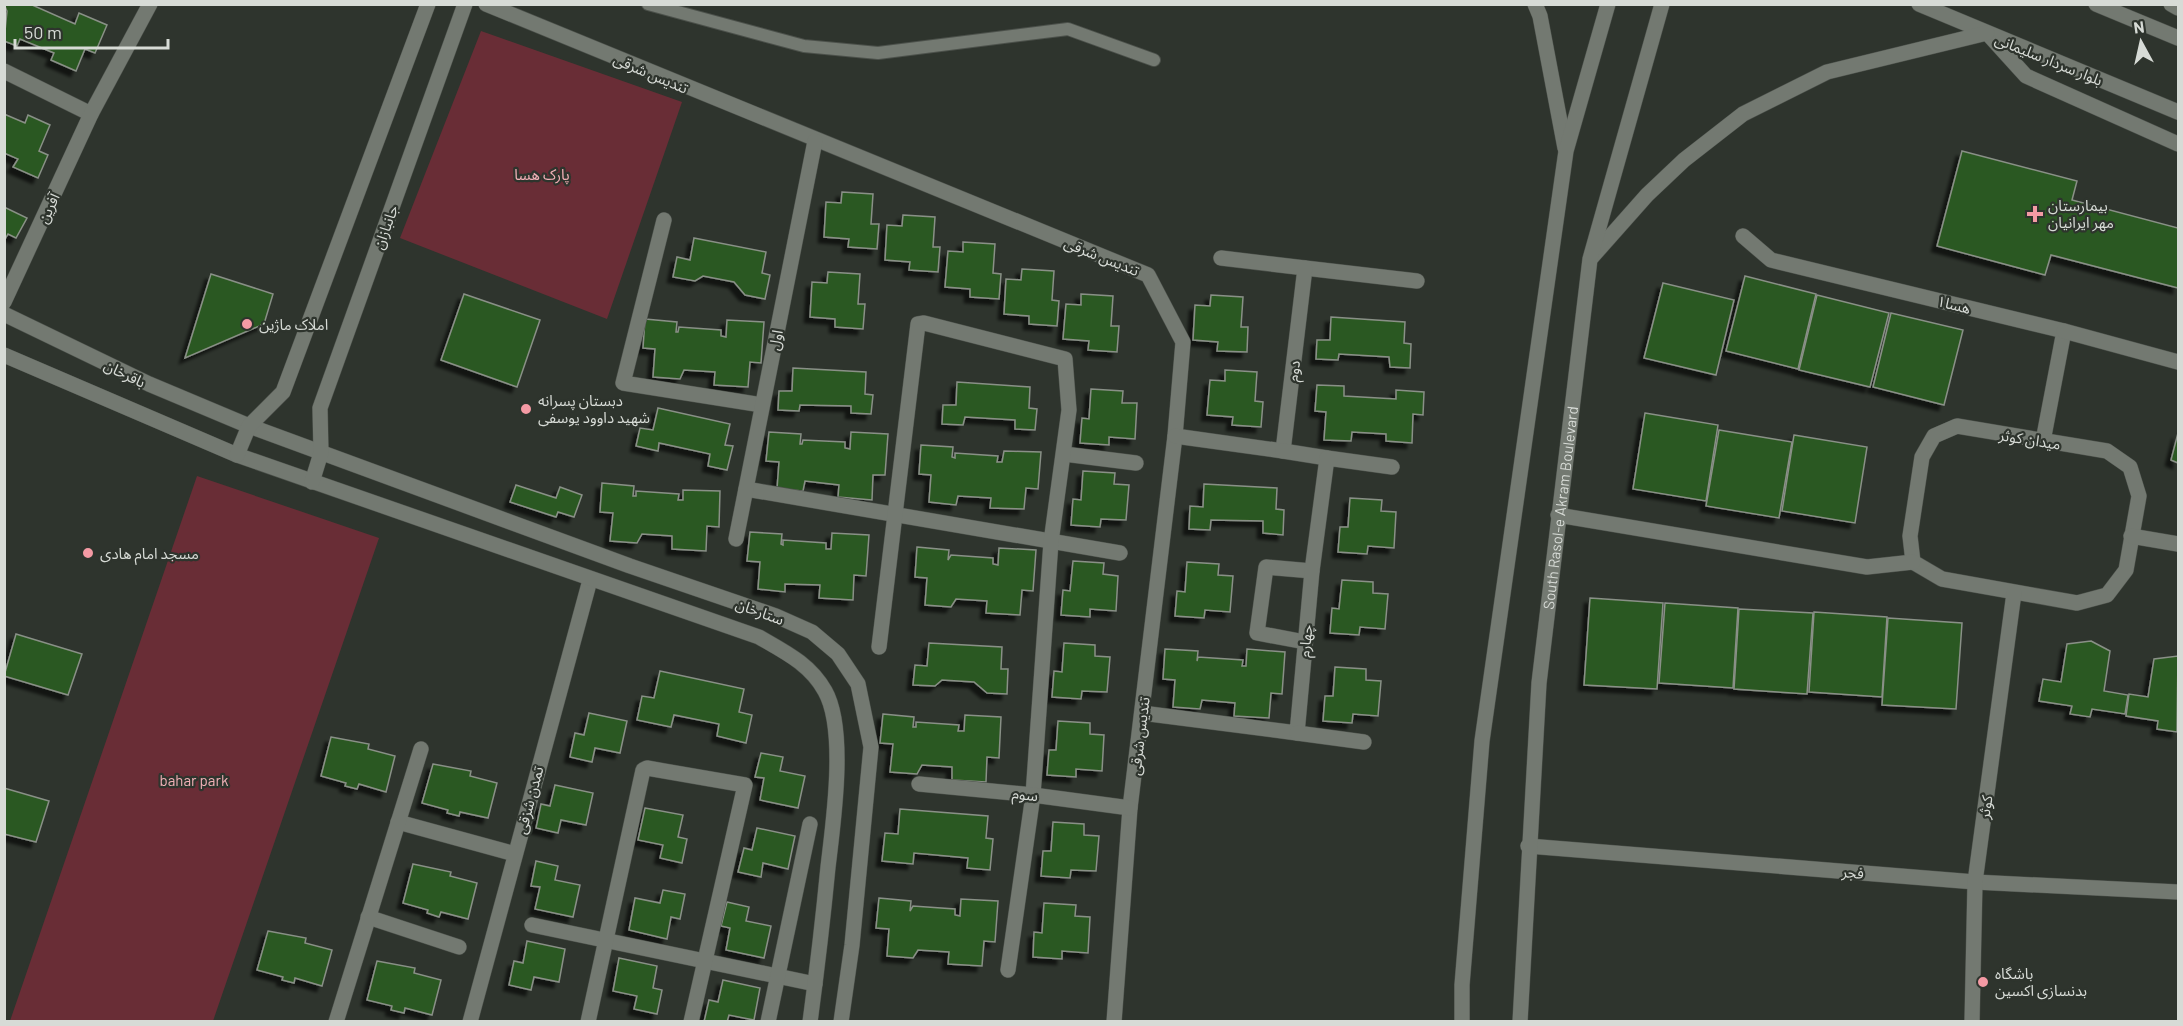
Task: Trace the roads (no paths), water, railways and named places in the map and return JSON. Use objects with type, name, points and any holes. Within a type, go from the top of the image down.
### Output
[{"type":"street","name":"آفرین","points":[[4,302],[92,114],[150,4]]},
{"type":"street","points":[[237,455],[249,426],[283,392],[428,4]]},
{"type":"street","name":"جانبازان","points":[[312,482],[321,453],[320,408],[465,4]]},
{"type":"street","name":"تندیس شرقی","points":[[486,4],[815,141],[1148,274],[1183,342],[1175,436],[1130,808],[1114,1022]]},
{"type":"street","points":[[1535,4],[1540,16],[1566,150]]},
{"type":"street","points":[[1462,1022],[1462,985],[1482,741],[1566,150],[1608,4]]},
{"type":"street","name":"South Rasol-e Akram Boulevard","points":[[1520,1022],[1528,846],[1539,683],[1590,259],[1662,4]]},
{"type":"street","name":"بلوار سردار سلیمانی","points":[[1919,4],[2178,112]]},
{"type":"street","points":[[2096,4],[2178,38]]},
{"type":"street","points":[[2171,4],[2178,8]]},
{"type":"street","points":[[1590,259],[1647,195],[1684,160],[1743,114],[1827,72],[1987,33],[2026,76],[2178,144]]},
{"type":"street","points":[[4,72],[92,114]]},
{"type":"street","name":"اول","points":[[736,539],[815,141]]},
{"type":"street","points":[[664,220],[623,383],[762,405]]},
{"type":"street","name":"هسا۱","points":[[1743,236],[1771,260],[2064,331],[2178,362]]},
{"type":"street","points":[[1221,258],[1417,281]]},
{"type":"street","name":"دوم","points":[[1283,451],[1305,268]]},
{"type":"street","name":"باقرخان","points":[[4,314],[149,384],[321,453]]},
{"type":"street","points":[[879,647],[897,516],[918,324],[924,323],[1065,359],[1070,410],[1051,542],[1034,795],[1008,970]]},
{"type":"street","points":[[2043,441],[2064,331]]},
{"type":"street","name":"باقرخان","points":[[6,357],[237,455],[312,482]]},
{"type":"street","name":"میدان کوثر","points":[[1957,426],[2107,451],[2130,467],[2139,496],[2131,536],[2126,570],[2107,595],[2077,603],[1942,579],[1913,562],[1910,536],[1922,457],[1934,436],[1957,426]]},
{"type":"street","points":[[1175,436],[1392,467]]},
{"type":"street","name":"ستارخان","points":[[321,453],[630,566],[776,616],[812,632],[838,654],[858,684],[871,747],[852,945],[841,1022]]},
{"type":"street","points":[[1064,454],[1136,463]]},
{"type":"street","name":"چهارم","points":[[1297,732],[1312,571],[1327,458]]},
{"type":"street","name":"ستارخان","points":[[312,482],[759,637],[799,660],[815,676],[826,694],[832,716],[838,777],[810,1022]]},
{"type":"street","points":[[746,489],[1120,553]]},
{"type":"street","points":[[1558,515],[1867,567],[1913,562]]},
{"type":"street","points":[[2131,536],[2178,544]]},
{"type":"street","points":[[1305,642],[1257,633],[1266,567],[1312,571]]},
{"type":"street","name":"تمدن شزقی","points":[[470,1022],[590,580]]},
{"type":"street","name":"کوثر","points":[[1972,1022],[1975,882],[2014,593]]},
{"type":"street","points":[[1142,713],[1364,742]]},
{"type":"street","points":[[336,1022],[421,749]]},
{"type":"street","points":[[588,1022],[604,938],[644,768],[742,784],[745,787],[691,1022]]},
{"type":"street","name":"سوم","points":[[919,784],[1034,795],[1130,808]]},
{"type":"street","points":[[398,822],[515,854]]},
{"type":"street","points":[[768,1022],[810,824]]},
{"type":"street","name":"فجر","points":[[1528,846],[1975,882],[2178,892]]},
{"type":"street","points":[[368,917],[459,948]]},
{"type":"street","points":[[532,925],[604,938],[815,984]]},
{"type":"lane","points":[[648,4],[804,46],[878,53],[1068,29],[1154,60]]},
{"type":"place","name":"بیمارستان مهر ایرانیان","points":[[2035,214]]},
{"type":"place","name":"املاک ماژین","points":[[247,324]]},
{"type":"place","name":"دبستان پسرانه شهید داوود یوسفی","points":[[526,409]]},
{"type":"place","name":"مسجد امام هادی","points":[[88,553]]},
{"type":"place","name":"باشگاه بدنسازی اکسین","points":[[1983,982]]},
{"type":"park label","name":"پارک هسا","points":[[542,174]]},
{"type":"park label","name":"bahar park","points":[[194,780]]}]
